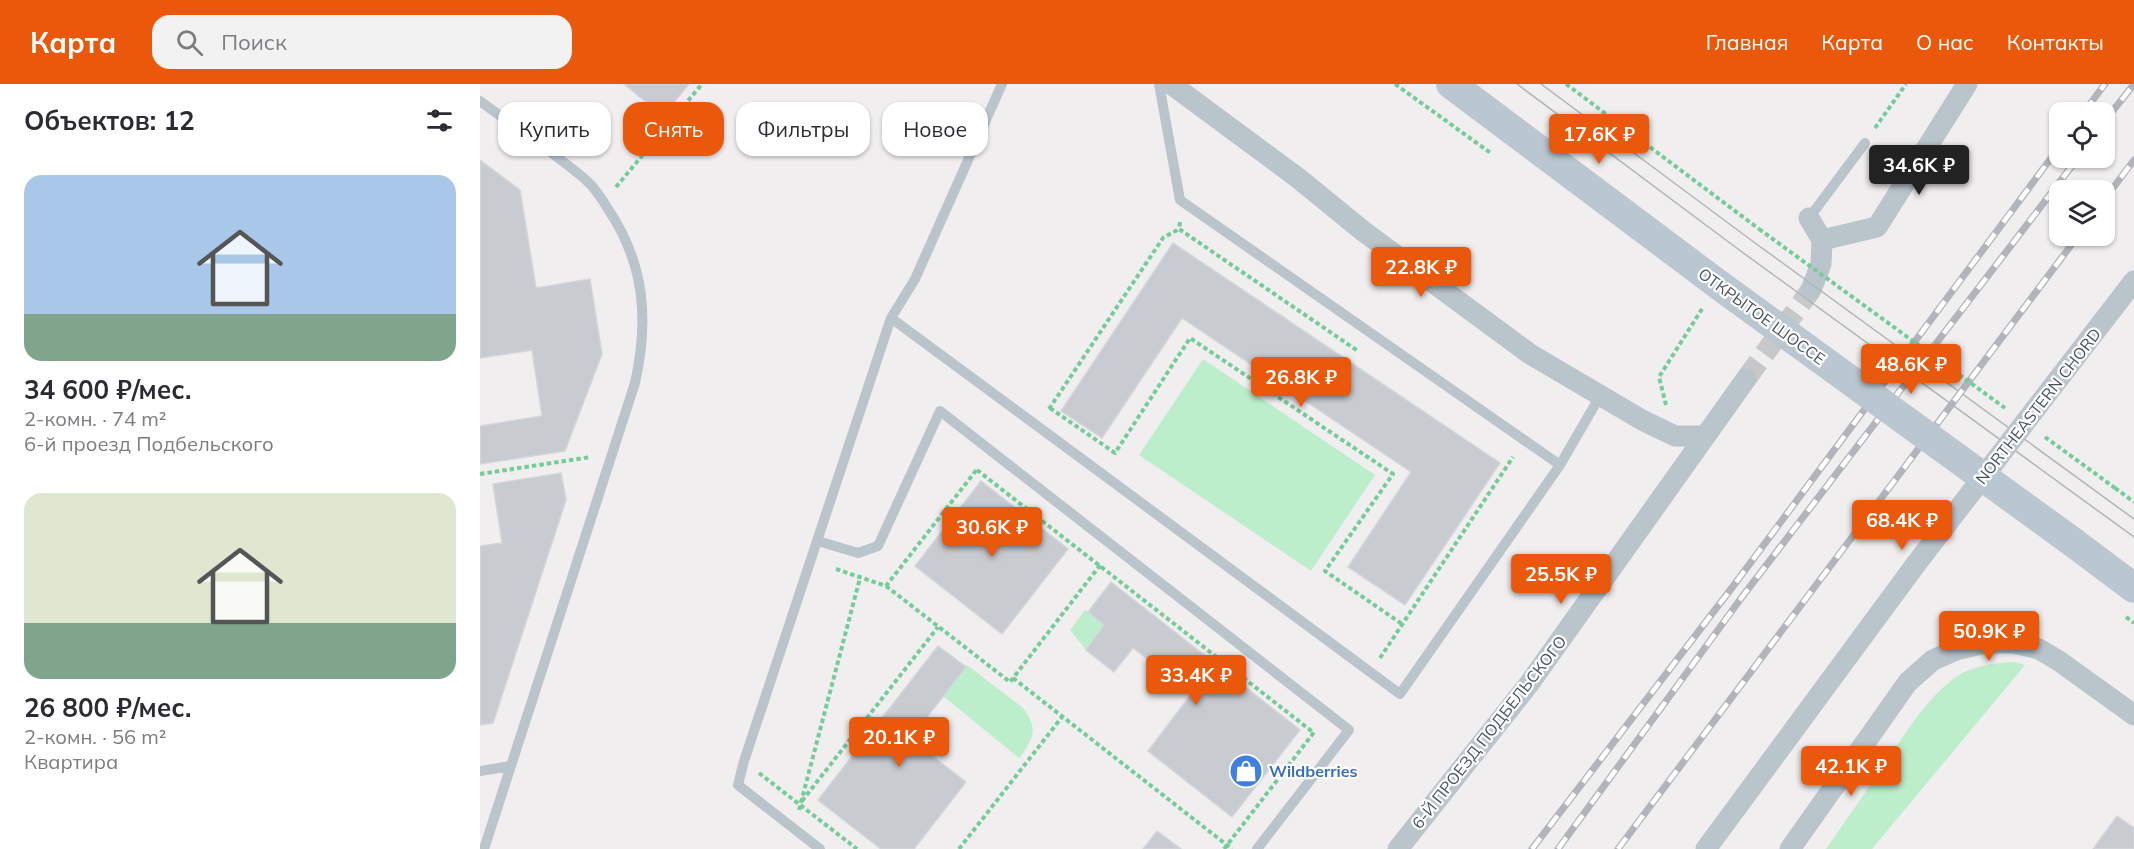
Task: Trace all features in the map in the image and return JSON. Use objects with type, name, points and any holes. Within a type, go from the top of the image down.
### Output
[{"type":"main road","name":"ОТКРЫТОЕ ШОССЕ","points":[[1451,84],[1711,296],[2074,543],[2134,588]]},
{"type":"street","points":[[1171,84],[1298,178],[1363,231],[1530,354],[1642,420],[1675,436],[1704,436]]},
{"type":"street","points":[[1822,240],[1877,227],[1967,84]]},
{"type":"street","points":[[1809,218],[1822,240],[1821,264],[1811,290]]},
{"type":"street","name":"NORTHEASTERN CHORD","points":[[1706,849],[1916,564],[2134,281]]},
{"type":"street","name":"6-Й ПРОЕЗД ПОДБЕЛЬСКОГО","points":[[1398,849],[1529,684],[1746,380]]},
{"type":"street","points":[[1790,849],[1908,682],[1933,660],[1956,650],[1984,642],[2014,643],[2039,649],[2134,715]]},
{"type":"lane","points":[[988,118],[1002,84]]},
{"type":"lane","points":[[1159,84],[1180,200],[1560,465]]},
{"type":"lane","points":[[480,101],[587,181],[603,201],[617,222],[634,261],[644,318],[642,354],[635,383],[484,849]]},
{"type":"lane","points":[[1809,218],[1865,142]]},
{"type":"lane","points":[[820,849],[738,785],[891,318],[915,279],[972,156]]},
{"type":"lane","points":[[891,318],[1400,694],[1560,465],[1600,396]]},
{"type":"lane","points":[[818,541],[858,553],[878,546],[940,411],[1349,730],[1257,849]]},
{"type":"lane","points":[[480,771],[511,766]]},
{"type":"path","points":[[603,201],[702,84]]},
{"type":"path","points":[[1566,84],[1759,229],[2009,411]]},
{"type":"path","points":[[1865,142],[1906,84]]},
{"type":"path","points":[[1179,229],[1180,200]]},
{"type":"path","points":[[1179,229],[1366,357]]},
{"type":"path","points":[[1037,426],[1163,238],[1179,229]]},
{"type":"path","points":[[1659,377],[1711,296]]},
{"type":"path","points":[[1050,408],[1115,453],[1190,338],[1393,474],[1325,571],[1402,624]]},
{"type":"path","points":[[2038,432],[2134,502]]},
{"type":"path","points":[[886,586],[991,451]]},
{"type":"path","points":[[1370,672],[1514,458],[1504,451]]},
{"type":"path","points":[[480,474],[612,454]]},
{"type":"path","points":[[588,468],[591,457]]},
{"type":"path","points":[[976,470],[1314,733]]},
{"type":"path","points":[[812,560],[886,586],[1010,682],[1115,547]]},
{"type":"path","points":[[795,829],[860,578]]},
{"type":"path","points":[[800,804],[938,627]]},
{"type":"path","points":[[1013,678],[1226,847],[1232,849]]},
{"type":"path","points":[[1226,847],[1329,714]]},
{"type":"path","points":[[959,849],[1062,717]]},
{"type":"path","points":[[744,761],[857,849]]},
{"type":"green space","points":[[1203,359],[1375,475],[1311,571],[1139,455]]},
{"type":"green space","points":[[1085,610],[1104,625],[1086,650],[1070,630]]},
{"type":"green space","points":[[2014,662],[2025,665],[1872,849],[1826,849],[1912,724],[1944,687],[1953,679],[1974,668]]},
{"type":"green space","points":[[967,665],[1022,707],[1031,721],[1031,739],[1019,758],[943,696]]},
{"type":"building","points":[[624,84],[689,84],[674,102],[646,102]]},
{"type":"building","points":[[480,160],[520,190],[536,288],[590,279],[602,354],[565,451],[480,464],[480,426],[542,416],[532,350],[480,358]]},
{"type":"building","points":[[1173,243],[1500,463],[1405,605],[1348,567],[1411,472],[1182,318],[1102,438],[1061,411]]},
{"type":"building","points":[[561,473],[566,500],[493,723],[480,725],[480,546],[502,543],[493,484]]},
{"type":"building","points":[[981,481],[1068,549],[1002,634],[915,566]]},
{"type":"building","points":[[1111,582],[1300,730],[1232,817],[1148,751],[1192,693],[1133,648],[1114,672],[1086,650],[1104,625],[1088,612]]},
{"type":"building","points":[[938,646],[966,667],[910,739],[966,782],[914,849],[881,849],[818,800]]},
{"type":"building","points":[[2117,816],[2134,828],[2134,849],[2093,849]]},
{"type":"building","points":[[1157,831],[1181,849],[1143,849]]},
{"type":"tunnel","points":[[1746,379],[1811,290]]},
{"type":"tram line","points":[[1517,84],[1742,252],[2134,537]]},
{"type":"tram line","points":[[1541,84],[2134,519]]},
{"type":"railway","points":[[2092,102],[2105,84]]},
{"type":"railway","points":[[2115,108],[2134,84]]},
{"type":"railway","points":[[2115,185],[2134,160]]},
{"type":"railway","points":[[1532,849],[1731,589],[2049,161]]},
{"type":"railway","points":[[1558,849],[1742,597],[2070,168]]},
{"type":"railway","points":[[1618,849],[2070,246]]},
{"type":"place","name":"Wildberries","points":[[1246,771]]}]
